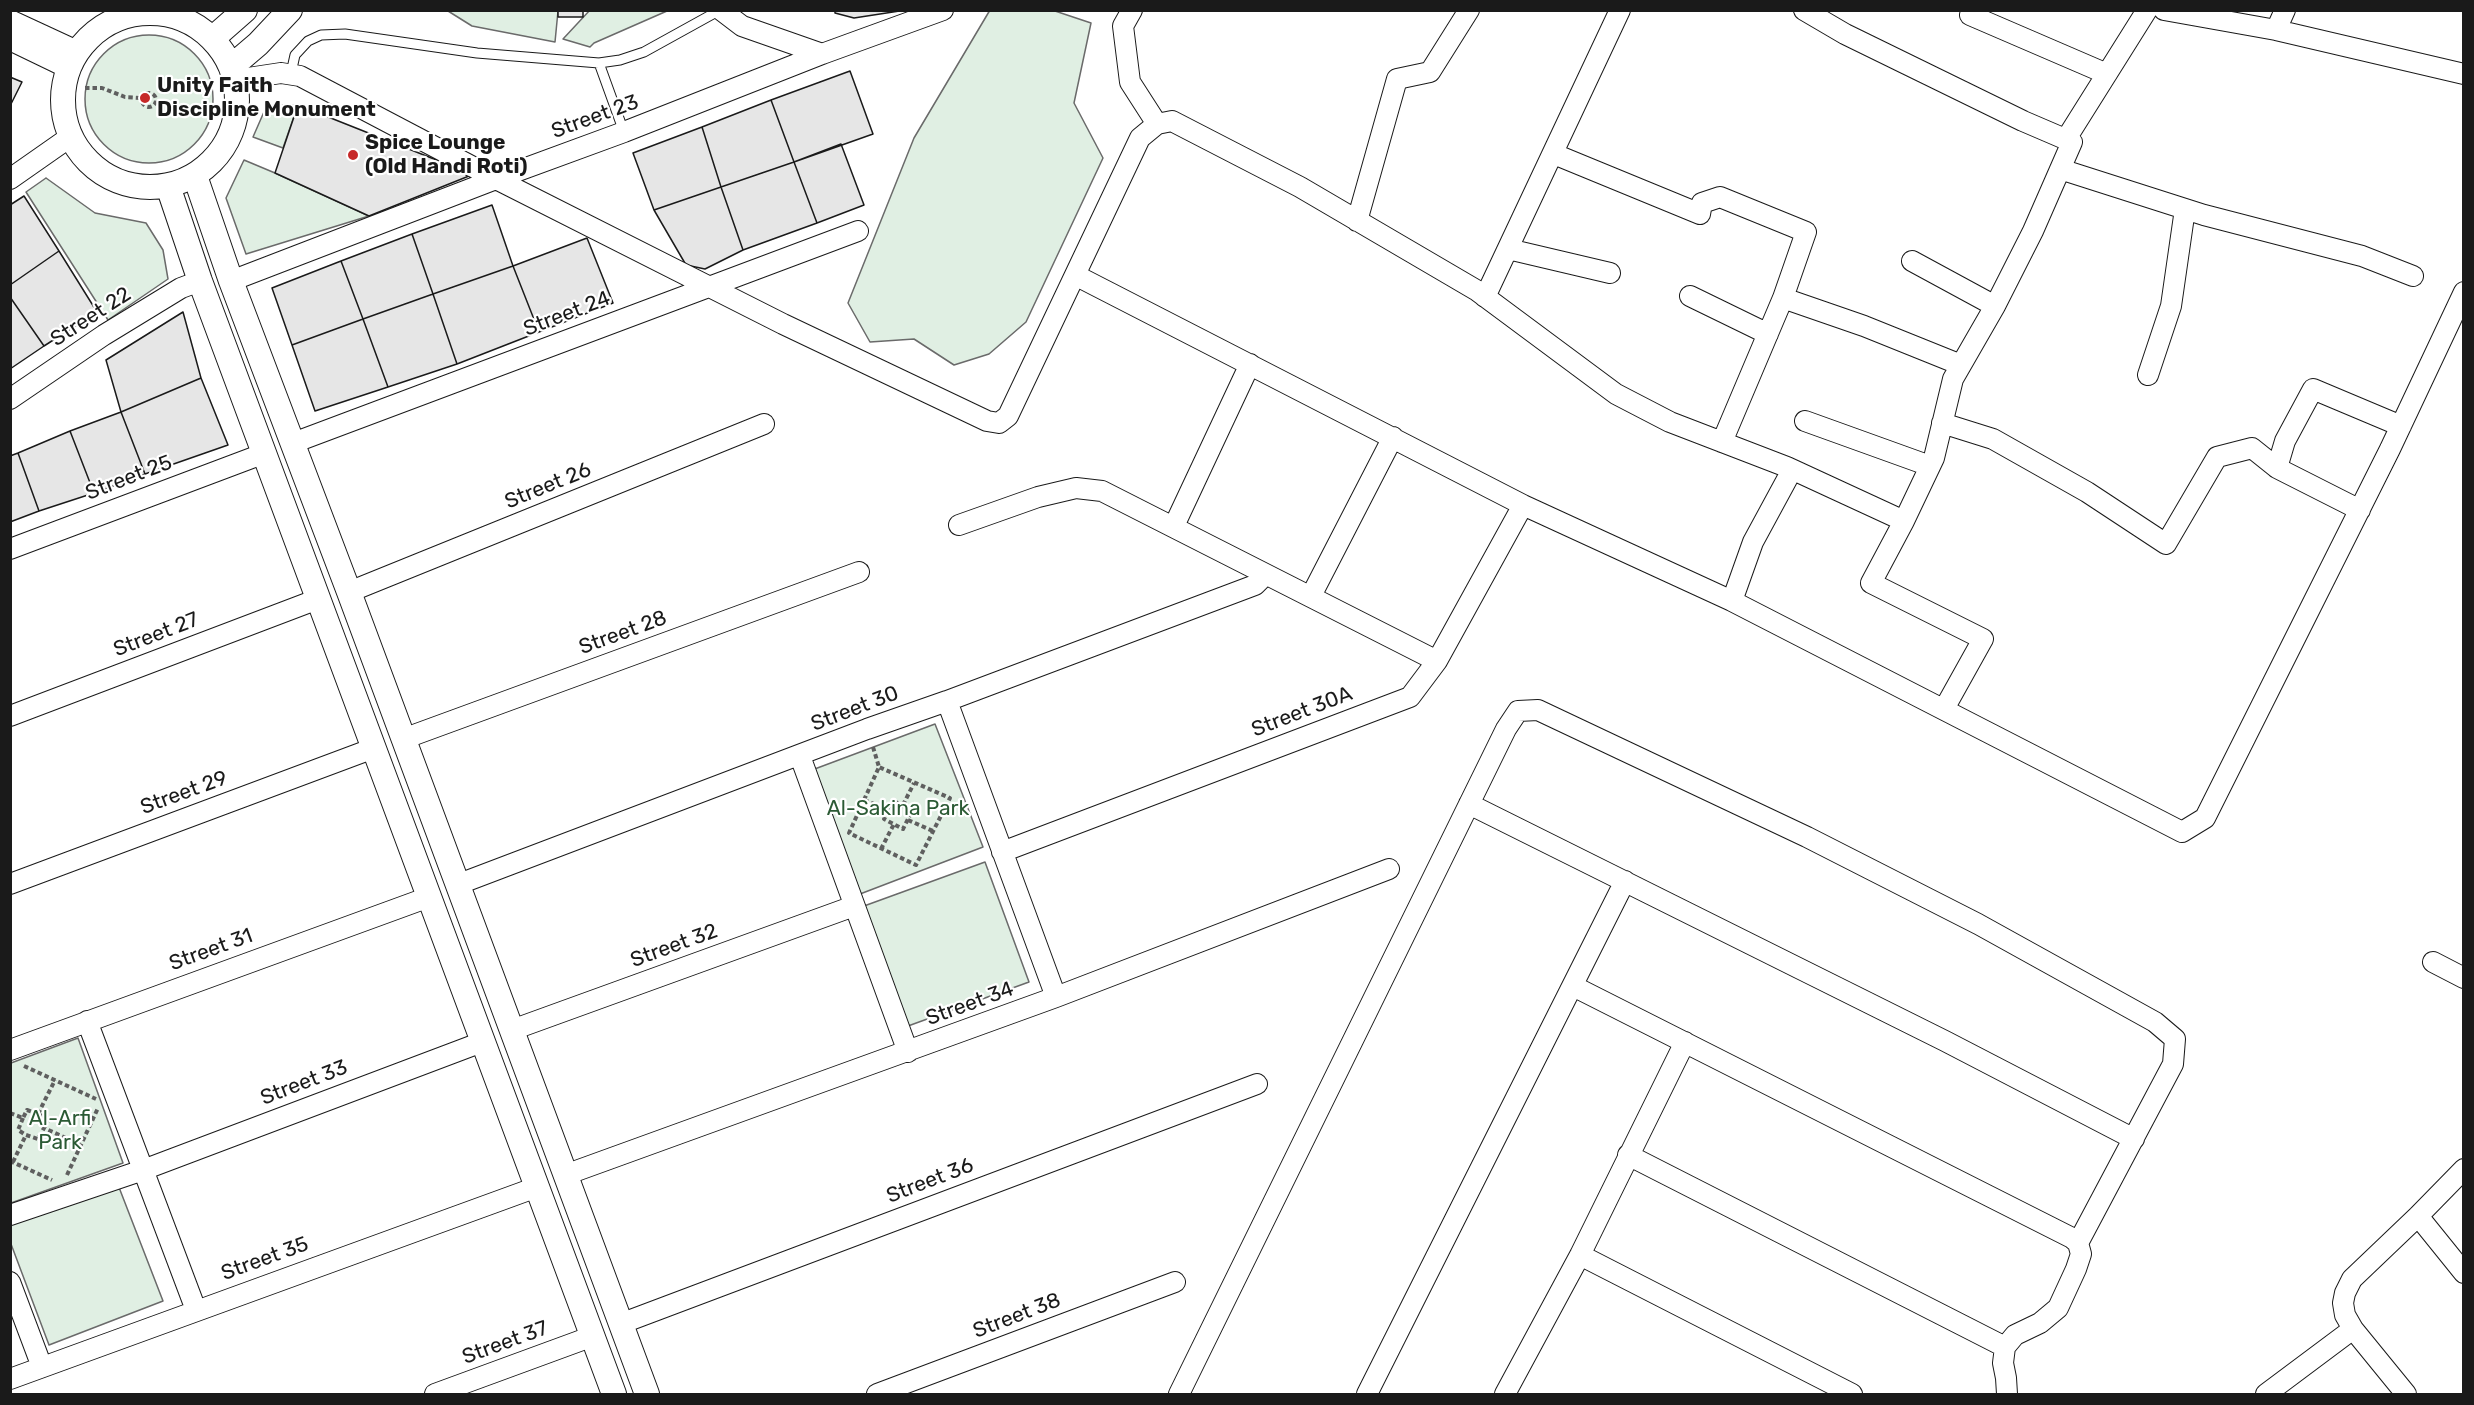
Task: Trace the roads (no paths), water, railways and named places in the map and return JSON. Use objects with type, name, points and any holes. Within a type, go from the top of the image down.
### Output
[{"type":"street","points":[[212,39],[245,10]]},
{"type":"street","points":[[233,73],[290,10]]},
{"type":"street","points":[[720,10],[742,26],[822,54]]},
{"type":"street","name":"Street 23","points":[[231,281],[624,132],[822,54],[943,10]]},
{"type":"street","points":[[1132,10],[1123,26],[1130,82],[1157,124]]},
{"type":"street","points":[[1357,221],[1397,79],[1430,72],[1469,10]]},
{"type":"street","points":[[1485,297],[1620,10]]},
{"type":"street","points":[[1804,10],[1845,34],[2023,121],[2072,142],[2033,231],[1995,306],[1953,379],[1930,466],[1871,583],[1983,639],[1944,710]]},
{"type":"street","points":[[2066,139],[2147,10]]},
{"type":"street","points":[[2164,10],[2276,30],[2463,74]]},
{"type":"street","points":[[2276,30],[2285,10]]},
{"type":"street","points":[[142,12],[180,18],[197,26],[212,39],[223,52],[233,73],[238,107],[231,134],[216,158],[195,176],[168,186],[144,188],[121,183],[100,172],[82,157],[70,137],[62,103],[63,85],[73,59],[90,36],[105,25],[142,12]]},
{"type":"street","points":[[1970,15],[2107,74]]},
{"type":"street","points":[[10,20],[73,59]]},
{"type":"street","points":[[10,40],[73,59]]},
{"type":"street","points":[[233,73],[291,73],[805,334],[987,421],[999,423],[1008,416],[1140,138],[1157,124],[1172,121],[1300,188],[1485,297],[1616,394],[1670,422],[1792,470],[1904,521]]},
{"type":"street","points":[[10,178],[70,137]]},
{"type":"street","points":[[1554,154],[1700,214],[1702,203],[1720,197],[1806,232],[1783,298],[1722,442]]},
{"type":"street","points":[[2060,169],[2185,209],[2362,256],[2413,276]]},
{"type":"street","points":[[195,176],[231,281],[350,592],[647,1395]]},
{"type":"street","points":[[168,186],[200,281],[614,1395]]},
{"type":"street","points":[[2148,375],[2172,306],[2185,209]]},
{"type":"street","name":"Street 24","points":[[293,443],[858,231]]},
{"type":"street","points":[[1508,249],[1610,273]]},
{"type":"street","points":[[1912,261],[1995,306]]},
{"type":"street","points":[[1075,275],[1523,505],[1732,601],[2182,832],[2205,818],[2360,510],[2463,292]]},
{"type":"street","name":"Street 22","points":[[10,399],[104,335],[181,288],[200,281]]},
{"type":"street","points":[[1690,296],[1768,334]]},
{"type":"street","points":[[1783,298],[1864,326],[1961,365]]},
{"type":"street","points":[[1174,526],[1250,364]]},
{"type":"street","points":[[2277,468],[2286,441],[2313,389],[2401,426]]},
{"type":"street","points":[[1804,421],[1930,466]]},
{"type":"street","points":[[1942,423],[1993,438],[2088,492],[2166,544],[2217,457],[2252,448],[2277,468],[2360,510]]},
{"type":"street","name":"Street 26","points":[[350,592],[764,424]]},
{"type":"street","points":[[1311,596],[1393,437]]},
{"type":"street","name":"Street 25","points":[[10,549],[265,453]]},
{"type":"street","points":[[1732,601],[1753,542],[1792,470]]},
{"type":"street","points":[[959,525],[1038,498],[1076,488],[1102,491],[1437,661]]},
{"type":"street","name":"Street 30A","points":[[1002,852],[1410,697],[1437,661],[1523,505]]},
{"type":"street","name":"Street 28","points":[[403,739],[860,572]]},
{"type":"street","name":"Street 30","points":[[459,884],[1255,585],[1265,574]]},
{"type":"street","name":"Street 27","points":[[10,716],[318,599]]},
{"type":"street","points":[[947,702],[1056,997]]},
{"type":"street","points":[[1179,1395],[1506,729],[1518,711],[1538,710],[1807,837],[1999,936],[2155,1022],[2175,1039],[2173,1064],[2078,1243]]},
{"type":"street","name":"Street 29","points":[[10,884],[374,748]]},
{"type":"street","points":[[800,756],[908,1052]]},
{"type":"street","points":[[1470,804],[1945,1041],[2134,1139]]},
{"type":"street","points":[[412,851],[442,841]]},
{"type":"street","name":"Street 34","points":[[566,1175],[1056,997],[1389,869]]},
{"type":"street","points":[[1367,1395],[1625,881]]},
{"type":"street","name":"Street 31","points":[[13,1056],[87,1021],[429,897]]},
{"type":"street","name":"Street 32","points":[[512,1030],[854,906]]},
{"type":"street","points":[[2433,962],[2463,978]]},
{"type":"street","points":[[1573,986],[2078,1243],[2081,1254],[2058,1308],[2040,1323],[2015,1335],[2005,1347],[2003,1363],[2007,1395]]},
{"type":"street","points":[[87,1021],[196,1310]]},
{"type":"street","name":"Street 33","points":[[10,1215],[143,1170],[482,1042]]},
{"type":"street","points":[[1505,1395],[1580,1255],[1685,1042]]},
{"type":"street","name":"Street 36","points":[[620,1324],[1257,1084]]},
{"type":"street","points":[[1628,1155],[2005,1347]]},
{"type":"street","points":[[2406,1395],[2353,1329],[2345,1315],[2343,1303],[2352,1280],[2463,1169]]},
{"type":"street","name":"Street 35","points":[[10,1379],[537,1187]]},
{"type":"street","points":[[2418,1216],[2463,1273]]},
{"type":"street","points":[[1580,1255],[1852,1395]]},
{"type":"street","points":[[10,1282],[42,1367]]},
{"type":"street","name":"Street 38","points":[[877,1395],[1174,1282]]},
{"type":"street","points":[[2266,1395],[2353,1329]]},
{"type":"street","name":"Street 37","points":[[435,1395],[593,1336]]},
{"type":"lane","points":[[291,73],[296,55],[308,41],[321,35],[345,33],[487,54],[599,63],[620,60],[644,52],[720,10]]},
{"type":"lane","points":[[599,63],[624,132]]},
{"type":"place","name":"Unity Faith Discipline Monument","points":[[145,98]]},
{"type":"place","name":"Spice Lounge (Old Handi Roti)","points":[[353,155]]},
{"type":"park label","name":"Al-Sakina Park","points":[[898,809]]},
{"type":"park label","name":"Al-Arfi Park","points":[[60,1131]]}]
